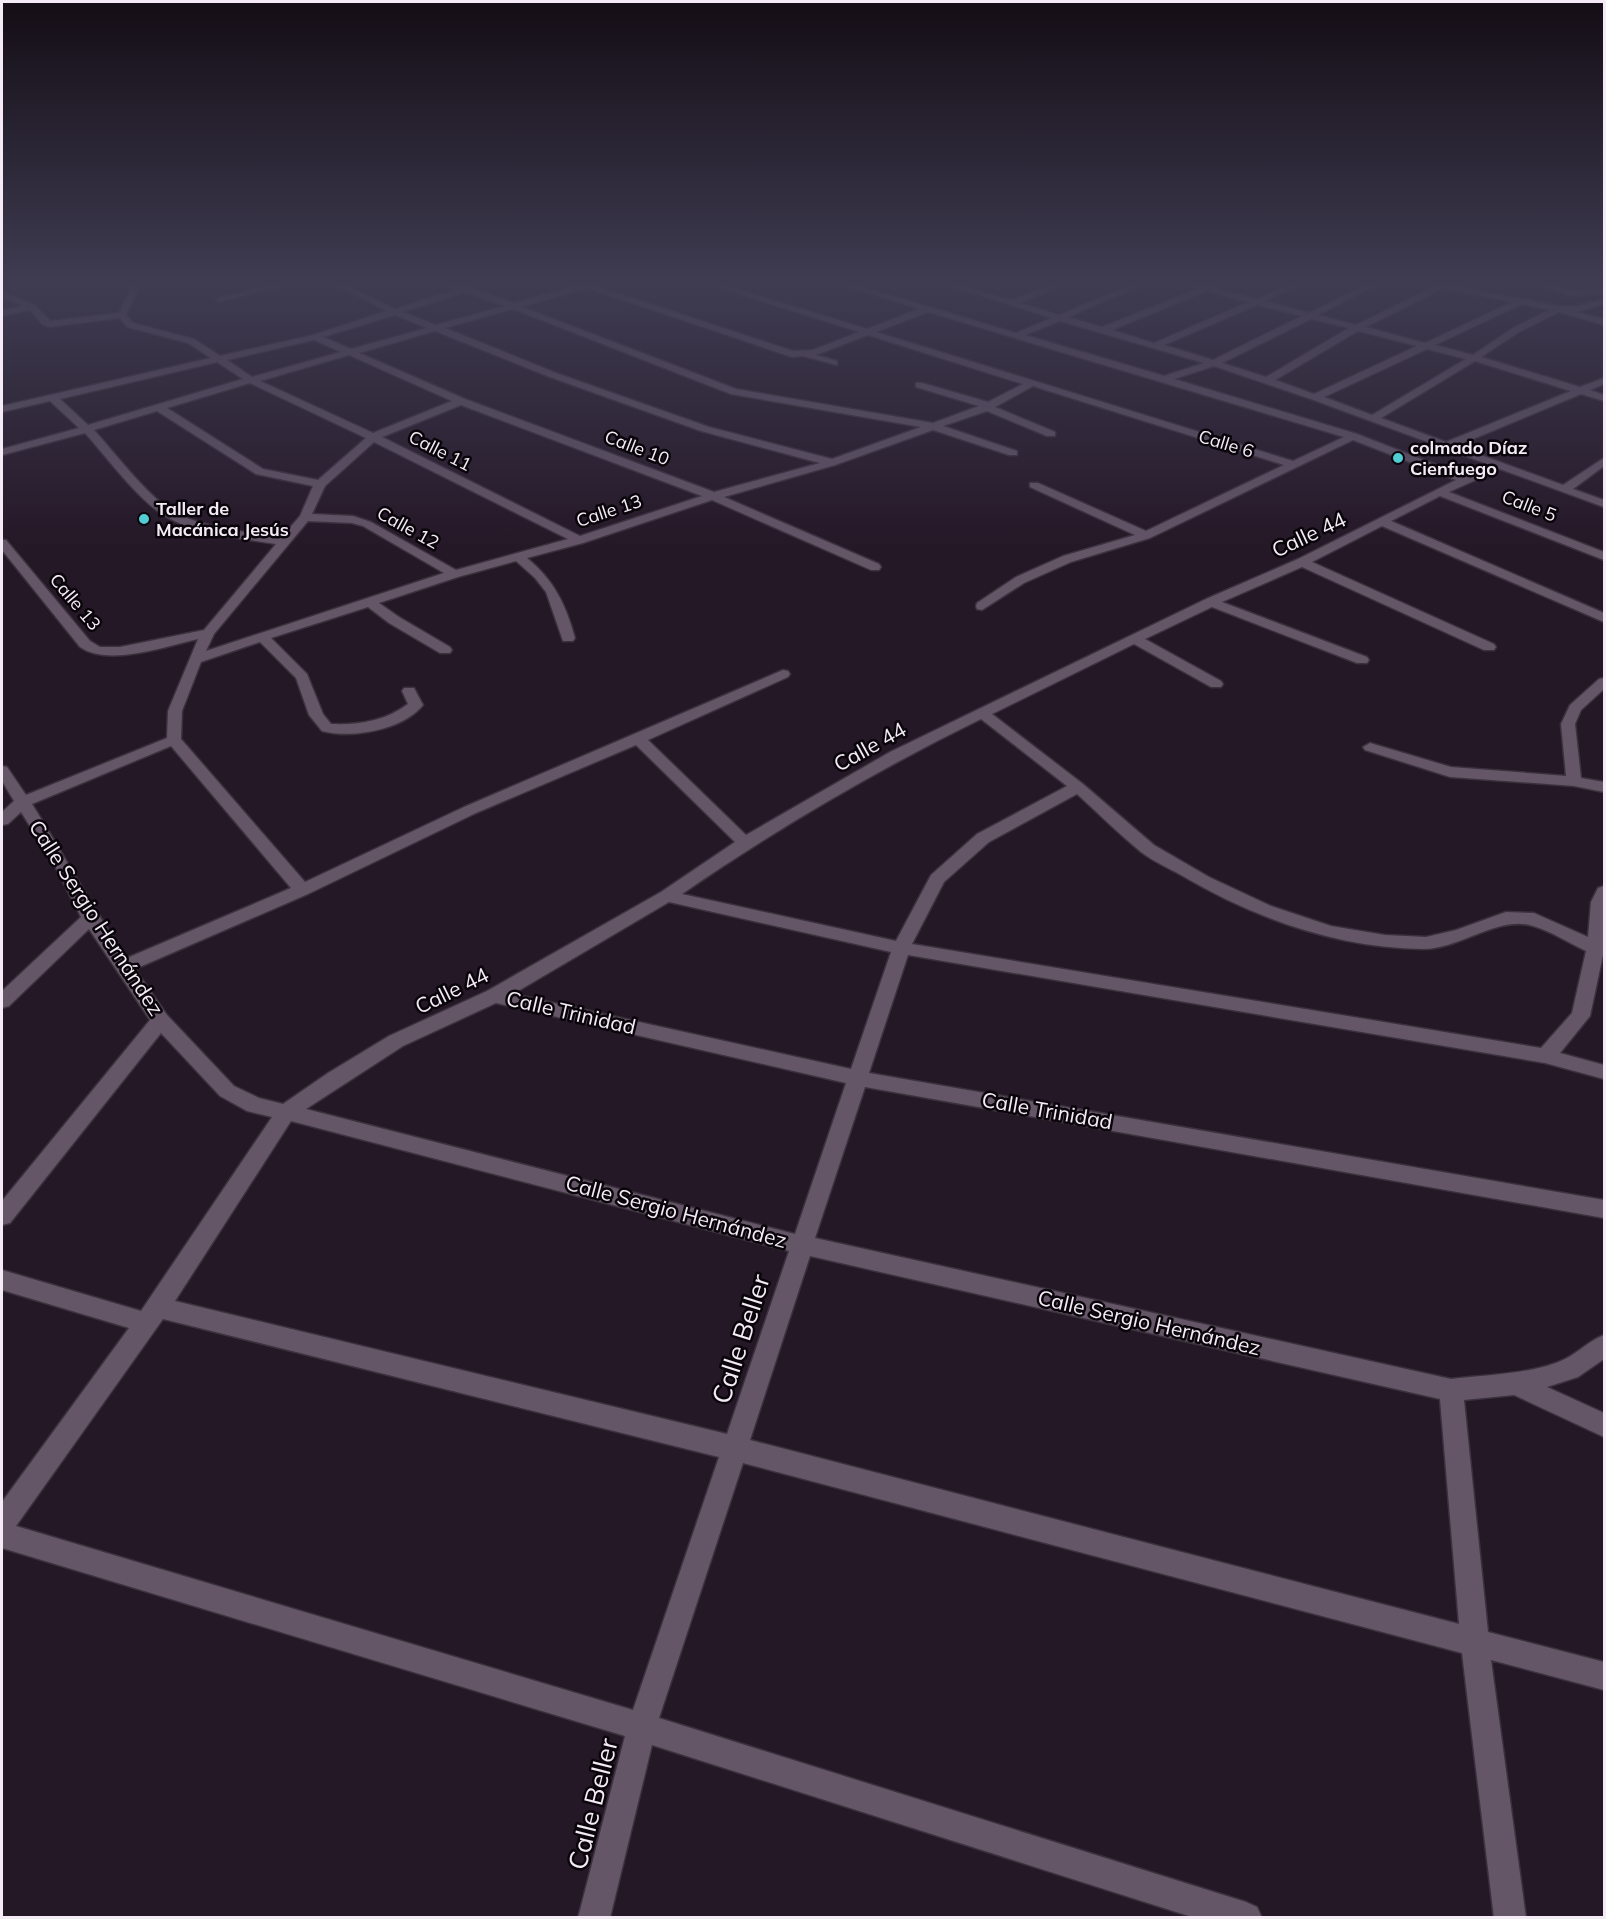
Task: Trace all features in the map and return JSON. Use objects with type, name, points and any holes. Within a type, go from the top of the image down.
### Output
[{"type":"street","points":[[2,409],[158,374]]},
{"type":"street","name":"Calle 11","points":[[242,374],[579,540]]},
{"type":"street","points":[[2,452],[274,374]]},
{"type":"street","name":"Calle 10","points":[[400,374],[461,401],[713,496],[875,567]]},
{"type":"street","points":[[549,374],[705,429],[831,463]]},
{"type":"street","points":[[687,374],[734,392],[932,426],[1013,453]]},
{"type":"street","name":"Calle 6","points":[[997,374],[1293,464]]},
{"type":"street","points":[[1141,374],[1353,436],[1465,480]]},
{"type":"street","points":[[1162,380],[1182,374]]},
{"type":"street","points":[[1245,374],[1375,417],[1605,504]]},
{"type":"street","points":[[1267,381],[1280,374]]},
{"type":"street","points":[[1315,397],[1364,374]]},
{"type":"street","points":[[1375,417],[1448,374]]},
{"type":"street","points":[[1525,374],[1605,398]]},
{"type":"street","points":[[1448,445],[1605,381]]},
{"type":"street","name":"Calle 13","points":[[195,659],[454,574],[579,540],[713,496],[831,463],[988,406],[1030,384]]},
{"type":"street","points":[[919,386],[988,406],[1051,434]]},
{"type":"street","points":[[53,398],[87,429],[155,503],[170,514],[207,528],[285,542]]},
{"type":"street","points":[[302,890],[174,740],[175,711],[195,659],[208,633],[305,517],[320,484],[373,437],[461,401]]},
{"type":"street","points":[[158,407],[260,472],[320,484]]},
{"type":"street","points":[[982,606],[1020,580],[1067,559],[1146,535],[1353,436]]},
{"type":"street","points":[[1564,489],[1605,461]]},
{"type":"street","name":"Calle 44","points":[[286,1112],[335,1078],[396,1041],[494,996],[667,896],[745,843],[896,755],[1211,602],[1302,562],[1439,492],[1500,465]]},
{"type":"street","points":[[1034,485],[1146,535]]},
{"type":"street","name":"Calle 5","points":[[1439,492],[1605,556]]},
{"type":"street","name":"Calle 12","points":[[305,517],[353,520],[367,524],[454,574]]},
{"type":"street","points":[[1383,522],[1605,618]]},
{"type":"street","name":"Calle 13","points":[[2,543],[85,644],[93,650],[120,651],[208,633]]},
{"type":"street","points":[[519,557],[550,586],[560,604],[568,638]]},
{"type":"street","points":[[1302,562],[1489,647]]},
{"type":"street","points":[[370,602],[394,620],[445,650]]},
{"type":"street","points":[[1211,602],[1362,660]]},
{"type":"street","points":[[262,637],[302,677],[316,715],[327,729],[383,724],[402,717],[416,705],[408,692]]},
{"type":"street","points":[[1135,639],[1216,684]]},
{"type":"street","points":[[122,967],[302,890],[470,810],[638,739],[783,674]]},
{"type":"street","points":[[1574,781],[1568,724],[1575,708],[1605,682]]},
{"type":"street","points":[[981,712],[1078,787],[1148,849],[1203,881],[1265,910],[1329,932],[1385,941],[1426,943],[1460,935],[1506,918],[1534,919],[1596,948]]},
{"type":"street","points":[[638,739],[745,843]]},
{"type":"street","points":[[2,820],[21,803],[174,740]]},
{"type":"street","points":[[1370,747],[1450,772],[1574,781],[1605,787]]},
{"type":"street","name":"Calle Sergio Hernández","points":[[2,770],[63,866],[90,918],[160,1020],[227,1091],[254,1105],[802,1245],[1451,1390],[1515,1384],[1570,1369],[1605,1346]]},
{"type":"street","name":"Calle Beller","points":[[594,1917],[642,1727],[900,948],[937,879],[983,838],[1078,787]]},
{"type":"street","points":[[1545,1056],[1581,1016],[1596,948],[1600,902],[1605,892]]},
{"type":"street","points":[[667,896],[900,948],[1545,1056],[1605,1072]]},
{"type":"street","points":[[2,1001],[90,918]]},
{"type":"street","name":"Calle Trinidad","points":[[494,996],[857,1078],[1605,1209]]},
{"type":"street","points":[[2,1216],[160,1020]]},
{"type":"street","points":[[2,1523],[152,1315],[286,1112]]},
{"type":"street","points":[[2,1280],[734,1448],[1605,1676]]},
{"type":"street","name":"Calle Sergio Hernández","points":[[1515,1384],[1605,1425]]},
{"type":"street","points":[[1451,1390],[1475,1643],[1510,1917]]},
{"type":"street","points":[[2,1535],[642,1727],[1246,1917]]},
{"type":"place","name":"colmado Díaz Cienfuego","points":[[1398,458]]},
{"type":"place","name":"Taller de Macánica Jesús","points":[[144,519]]}]
